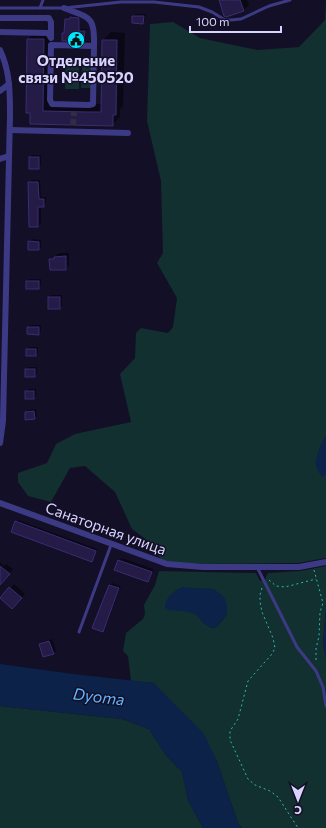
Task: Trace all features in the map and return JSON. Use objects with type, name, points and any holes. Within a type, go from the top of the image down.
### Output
[{"type":"street","points":[[0,18],[49,18],[51,22],[50,102],[74,108],[93,104],[95,29],[90,19],[64,8]]},
{"type":"street","points":[[0,32],[48,33],[51,37]]},
{"type":"street","points":[[51,45],[94,46]]},
{"type":"street","points":[[0,50],[5,61],[9,84],[10,130],[3,421],[0,443]]},
{"type":"street","points":[[0,91],[9,84]]},
{"type":"street","points":[[10,130],[73,128],[128,132]]},
{"type":"street","points":[[0,159],[9,156]]},
{"type":"street","name":"Санаторная улица","points":[[0,502],[111,545],[167,564],[203,567],[299,567],[326,562]]},
{"type":"lane","points":[[40,8],[43,0]]},
{"type":"lane","points":[[0,8],[64,8],[121,2],[154,2],[199,7],[212,12],[225,20],[231,20],[241,19],[270,6],[290,0]]},
{"type":"lane","points":[[79,632],[111,545]]},
{"type":"lane","points":[[257,567],[297,647],[316,671],[323,687],[326,706]]},
{"type":"path","points":[[314,564],[314,572],[323,603],[320,612],[319,636],[316,648],[316,671]]},
{"type":"path","points":[[262,578],[270,580],[276,586],[285,587],[316,579]]},
{"type":"path","points":[[264,582],[260,595],[260,602],[275,648],[272,654],[248,682],[238,719],[230,731],[230,740],[248,779],[255,785],[270,791],[278,797],[298,828]]},
{"type":"green space","points":[[326,0],[326,558],[298,563],[204,564],[163,562],[148,541],[132,529],[115,492],[85,466],[70,468],[51,502],[28,496],[18,482],[18,473],[47,463],[56,444],[75,434],[131,422],[120,374],[135,358],[136,333],[141,328],[168,333],[173,327],[177,298],[157,263],[163,253],[161,181],[147,121],[150,24],[173,22],[200,38],[257,50],[299,47],[325,20]]},
{"type":"green space","points":[[85,61],[92,61],[91,88],[81,88],[82,65],[85,65]]},
{"type":"green space","points":[[65,66],[79,66],[79,89],[65,89]]},
{"type":"green space","points":[[326,566],[326,610],[323,642],[326,658],[326,828],[242,828],[238,823],[216,759],[154,683],[131,681],[128,656],[123,651],[126,633],[143,619],[145,614],[144,605],[155,585],[159,571],[256,573],[260,581],[266,579],[268,573],[300,571]],"holes":[[[227,605],[227,614],[217,627],[212,628],[205,624],[194,613],[184,610],[169,610]]]},
{"type":"green space","points":[[0,706],[122,719],[149,729],[165,754],[182,772],[188,800],[203,828],[0,828]]},
{"type":"water","points":[[326,436],[326,474],[323,477],[316,466],[316,459],[322,442]]},
{"type":"water","points":[[182,587],[214,589],[224,597],[227,605],[227,614],[217,627],[212,628],[204,624],[196,614],[169,610],[165,608],[168,598]]},
{"type":"water","points":[[326,610],[326,658],[323,642]]},
{"type":"water","name":"Dyoma","points":[[0,664],[154,683],[204,734],[216,759],[238,823],[242,828],[203,828],[188,800],[182,772],[165,754],[149,729],[122,719],[0,706]]},
{"type":"building","points":[[219,0],[240,0],[244,11],[226,17],[224,16]]},
{"type":"building","points":[[132,16],[144,16],[143,24],[132,23]]},
{"type":"building","points":[[70,17],[79,18],[79,31],[85,31],[84,41],[62,41],[65,19],[70,19]]},
{"type":"building","points":[[27,39],[44,39],[43,111],[87,112],[101,112],[102,40],[117,40],[116,115],[113,115],[113,126],[30,124],[30,113],[26,113]]},
{"type":"building","points":[[29,157],[39,157],[39,169],[29,169]]},
{"type":"building","points":[[28,182],[38,182],[39,199],[44,199],[44,207],[38,207],[38,227],[29,227]]},
{"type":"building","points":[[28,241],[39,242],[39,250],[28,250]]},
{"type":"building","points":[[66,256],[66,270],[50,270],[49,259]]},
{"type":"building","points":[[26,281],[39,281],[39,289],[26,289]]},
{"type":"building","points":[[48,297],[60,297],[60,309],[48,309]]},
{"type":"building","points":[[27,327],[39,327],[39,335],[27,334]]},
{"type":"building","points":[[26,349],[36,349],[36,356],[26,356]]},
{"type":"building","points":[[25,369],[35,369],[35,377],[25,377]]},
{"type":"building","points":[[25,391],[34,391],[34,399],[25,399]]},
{"type":"building","points":[[34,411],[35,419],[25,420],[25,412]]},
{"type":"building","points":[[15,521],[96,551],[92,562],[11,532]]},
{"type":"building","points":[[118,560],[152,572],[148,582],[114,570]]},
{"type":"building","points":[[0,566],[10,574],[0,585]]},
{"type":"building","points":[[109,585],[119,588],[103,632],[92,628]]},
{"type":"building","points":[[9,587],[22,598],[12,609],[0,598]]},
{"type":"building","points":[[49,641],[54,654],[43,657],[39,644]]},
{"type":"tunnel","points":[[73,125],[74,112]]},
{"type":"place","name":"Отделение связи №450520","points":[[76,40]]}]
